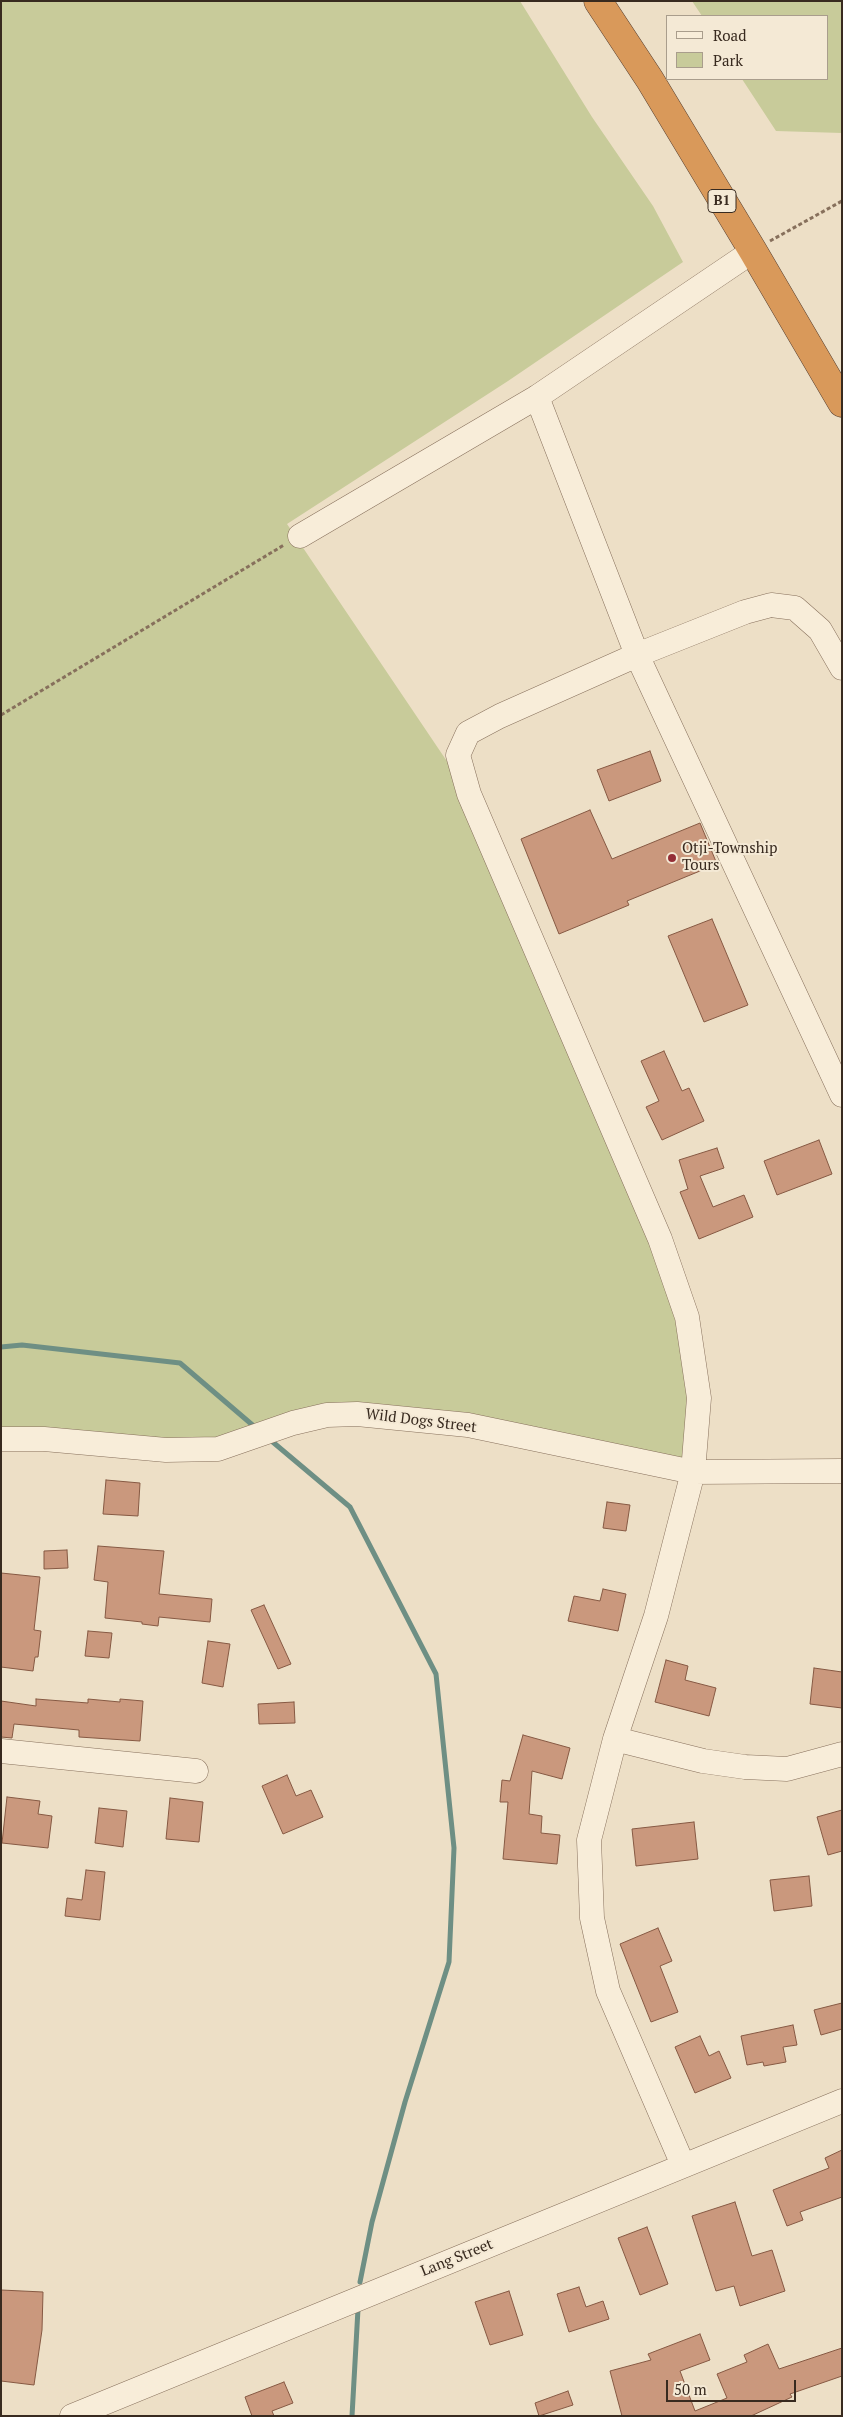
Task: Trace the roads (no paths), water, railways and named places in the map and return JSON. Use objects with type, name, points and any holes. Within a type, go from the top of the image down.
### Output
[{"type":"highway","name":"B1","points":[[598,1],[650,80],[842,403]]},
{"type":"street","points":[[300,536],[537,397],[753,251]]},
{"type":"street","points":[[537,397],[637,655],[842,1095]]},
{"type":"street","points":[[683,2165],[608,1991],[592,1918],[589,1840],[615,1739],[656,1616],[693,1472],[699,1398],[687,1317],[660,1239],[469,794],[458,755],[468,733],[500,716],[637,655],[746,612],[771,605],[795,608],[820,630],[842,668]]},
{"type":"street","name":"Wild Dogs Street","points":[[1,1439],[44,1439],[166,1450],[218,1449],[302,1421],[326,1415],[357,1414],[468,1425],[693,1472],[842,1470]]},
{"type":"street","points":[[615,1739],[703,1761],[745,1767],[787,1769],[842,1754]]},
{"type":"street","points":[[1,1751],[196,1771]]},
{"type":"street","name":"Lang Street","points":[[72,2416],[98,2411],[683,2165],[842,2101]]},
{"type":"waterway","points":[[1,1347],[22,1345],[180,1363],[256,1428]]},
{"type":"waterway","points":[[268,1438],[350,1507],[436,1674],[454,1848],[449,1962],[405,2102],[372,2222],[360,2282]]},
{"type":"waterway","points":[[352,2416],[358,2309]]},
{"type":"place","name":"Otji-Township Tours","points":[[672,858]]}]
